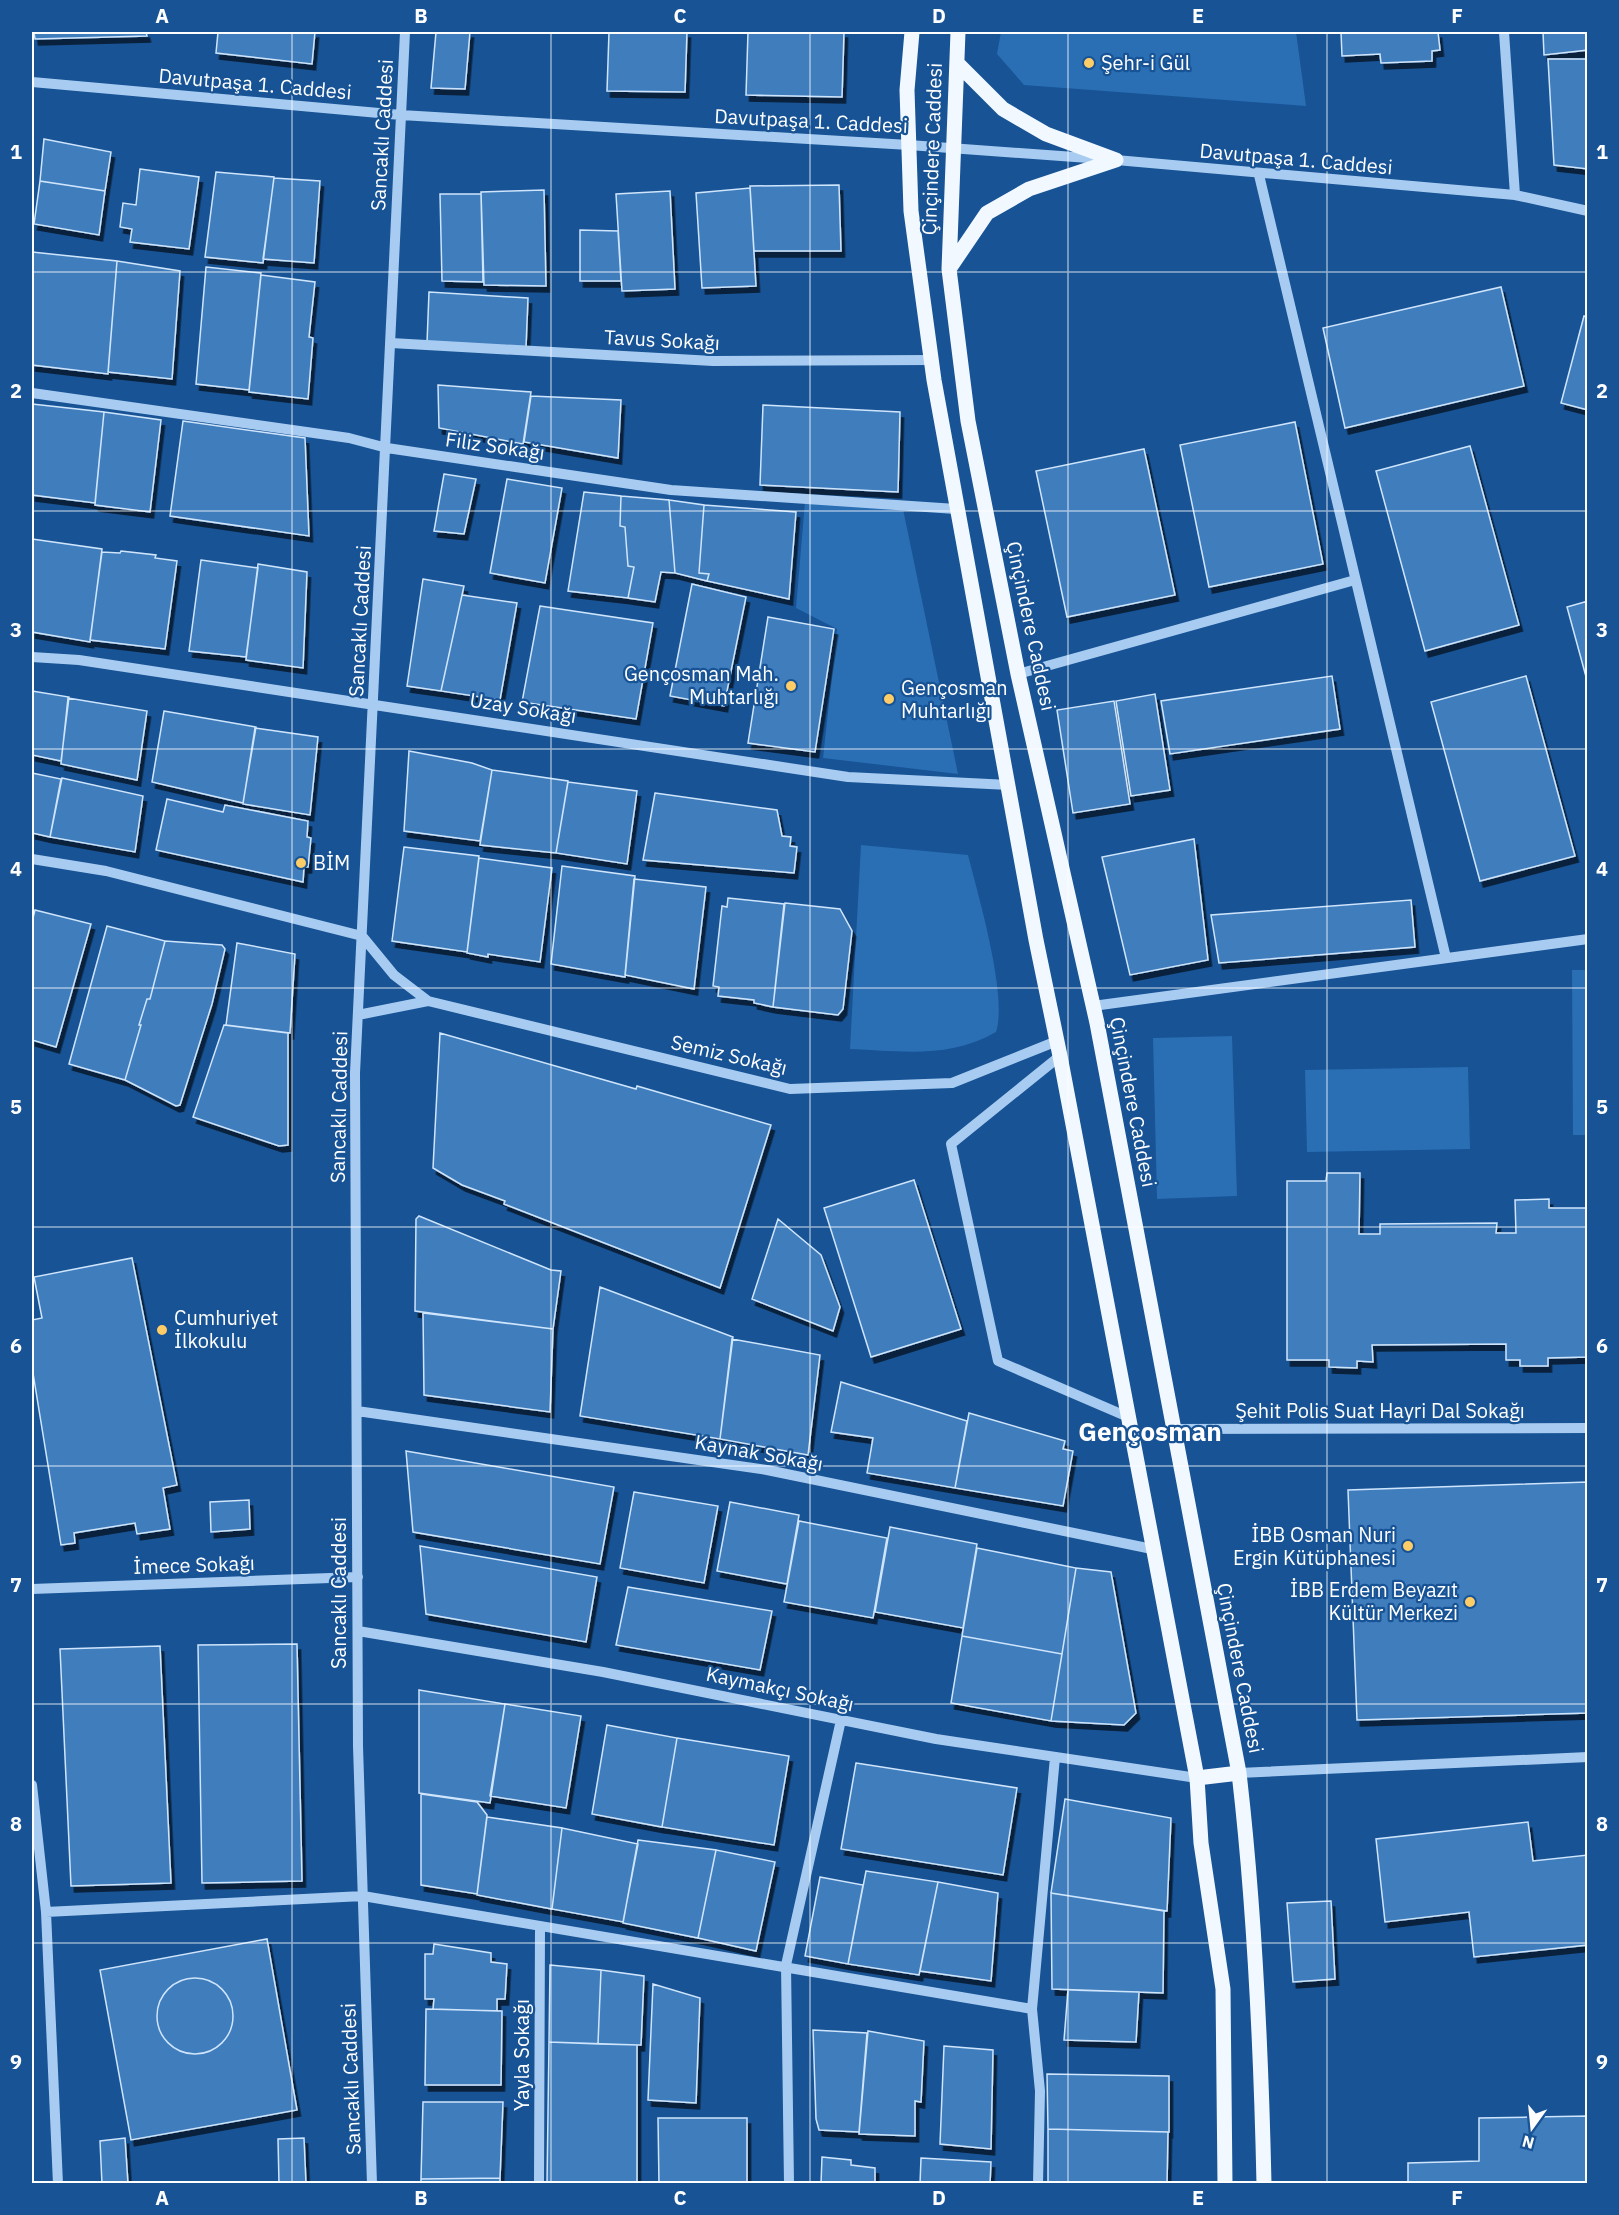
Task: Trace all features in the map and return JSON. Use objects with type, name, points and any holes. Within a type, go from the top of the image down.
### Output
[{"type":"main road","name":"Çinçindere Caddesi","points":[[912,32],[907,90],[911,211],[931,360],[956,509],[1036,940],[1059,1049],[1197,1778],[1201,1843],[1223,1989],[1225,2184]]},
{"type":"main road","name":"Çinçindere Caddesi","points":[[958,32],[949,269],[968,421],[1018,674],[1094,1005],[1239,1773],[1251,1873],[1260,2034],[1264,2184]]},
{"type":"main road","points":[[957,63],[1003,109],[1046,134],[1116,160]]},
{"type":"main road","points":[[949,269],[987,213],[1029,189],[1116,160]]},
{"type":"main road","points":[[1197,1778],[1239,1773]]},
{"type":"street","name":"Sancaklı Caddesi","points":[[372,2184],[358,1631],[356,1073],[405,32]]},
{"type":"street","points":[[1504,32],[1515,195]]},
{"type":"street","name":"Davutpaşa 1. Caddesi","points":[[32,82],[401,115],[909,145],[1116,160],[1258,175],[1515,195],[1587,211]]},
{"type":"street","points":[[1258,175],[1446,958]]},
{"type":"street","name":"Tavus Sokağı","points":[[391,343],[713,362],[931,360]]},
{"type":"street","name":"Filiz Sokağı","points":[[32,393],[349,438],[387,448],[671,490],[956,509]]},
{"type":"street","points":[[1018,674],[1355,580]]},
{"type":"street","name":"Uzay Sokağı","points":[[32,657],[79,660],[374,703],[848,777],[1009,785]]},
{"type":"street","points":[[32,859],[106,871],[362,936]]},
{"type":"street","name":"Semiz Sokağı","points":[[362,936],[394,975],[428,1001],[790,1089],[952,1083],[1059,1049]]},
{"type":"street","points":[[1094,1005],[1587,939]]},
{"type":"street","name":"Semiz Sokağı","points":[[358,1015],[428,1001]]},
{"type":"street","points":[[1059,1049],[951,1144],[998,1360],[1128,1417]]},
{"type":"street","name":"Kaynak Sokağı","points":[[357,1411],[767,1470],[1152,1549]]},
{"type":"street","name":"Şehit Polis Suat Hayri Dal Sokağı","points":[[1173,1429],[1587,1428]]},
{"type":"street","name":"İmece Sokağı","points":[[32,1589],[358,1577]]},
{"type":"street","name":"Kaymakçı Sokağı","points":[[358,1631],[603,1671],[936,1739],[1197,1778]]},
{"type":"street","points":[[789,2184],[786,1965],[841,1720]]},
{"type":"street","points":[[1038,2184],[1040,2091],[1032,2009],[1054,1757]]},
{"type":"street","points":[[1239,1773],[1587,1757]]},
{"type":"street","points":[[32,1785],[46,1912],[57,2184]]},
{"type":"street","points":[[46,1912],[363,1896],[715,1956],[786,1965],[1032,2009]]},
{"type":"street","name":"Yayla Sokağı","points":[[539,2184],[540,1926]]},
{"type":"shaded area","points":[[1001,32],[1296,32],[1306,106],[1024,85],[997,54]]},
{"type":"shaded area","points":[[805,502],[903,509],[958,774],[823,758],[837,629],[796,608]]},
{"type":"shaded area","points":[[861,845],[968,855],[995,971],[999,1016],[996,1032],[978,1041],[943,1050],[907,1052],[850,1049]]},
{"type":"shaded area","points":[[1572,970],[1587,970],[1587,1135],[1573,1135]]},
{"type":"shaded area","points":[[1232,1036],[1237,1196],[1157,1199],[1153,1038]]},
{"type":"shaded area","points":[[1468,1067],[1470,1149],[1307,1152],[1305,1070]]},
{"type":"building","points":[[34,32],[146,32],[147,36],[35,39]]},
{"type":"building","points":[[218,32],[315,32],[312,64],[216,53]]},
{"type":"building","points":[[436,32],[470,32],[465,89],[431,88]]},
{"type":"building","points":[[609,32],[687,32],[685,92],[607,91]]},
{"type":"building","points":[[748,32],[844,32],[842,97],[746,95]]},
{"type":"building","points":[[1341,32],[1438,32],[1440,50],[1432,51],[1432,61],[1381,63],[1380,54],[1342,56]]},
{"type":"building","points":[[1543,32],[1588,32],[1588,50],[1544,55]]},
{"type":"building","points":[[1548,59],[1588,59],[1588,169],[1554,165]]},
{"type":"building","points":[[44,139],[111,152],[105,191],[40,181]]},
{"type":"building","points":[[140,169],[199,177],[189,249],[130,242],[132,229],[120,227],[123,203],[136,205]]},
{"type":"building","points":[[216,172],[274,177],[263,263],[205,257]]},
{"type":"building","points":[[274,178],[320,181],[314,263],[263,259]]},
{"type":"building","points":[[40,181],[105,191],[99,235],[34,224]]},
{"type":"building","points":[[839,185],[841,251],[754,251],[750,186]]},
{"type":"building","points":[[750,188],[756,286],[702,288],[696,193]]},
{"type":"building","points":[[544,190],[546,286],[484,285],[481,192]]},
{"type":"building","points":[[670,191],[675,289],[622,291],[616,194]]},
{"type":"building","points":[[440,194],[481,194],[483,282],[442,281]]},
{"type":"building","points":[[580,230],[618,231],[621,281],[580,281]]},
{"type":"building","points":[[32,252],[117,261],[108,374],[32,365]]},
{"type":"building","points":[[117,261],[180,271],[172,379],[108,372]]},
{"type":"building","points":[[206,267],[261,273],[249,390],[196,384]]},
{"type":"building","points":[[261,275],[315,282],[309,337],[313,338],[308,399],[249,392]]},
{"type":"building","points":[[1501,287],[1524,386],[1345,428],[1323,328]]},
{"type":"building","points":[[429,292],[528,298],[526,347],[427,343]]},
{"type":"building","points":[[1584,316],[1588,317],[1588,410],[1561,403]]},
{"type":"building","points":[[438,385],[531,392],[523,444],[439,428]]},
{"type":"building","points":[[531,396],[621,400],[618,458],[524,442]]},
{"type":"building","points":[[32,404],[104,412],[95,503],[32,495]]},
{"type":"building","points":[[763,405],[900,412],[898,492],[760,485]]},
{"type":"building","points":[[104,412],[161,420],[150,512],[95,505]]},
{"type":"building","points":[[183,421],[305,438],[309,536],[170,516]]},
{"type":"building","points":[[1295,422],[1323,564],[1209,587],[1180,445]]},
{"type":"building","points":[[1470,446],[1519,625],[1425,651],[1376,471]]},
{"type":"building","points":[[1144,449],[1175,595],[1067,617],[1036,471]]},
{"type":"building","points":[[444,474],[476,479],[464,534],[434,531]]},
{"type":"building","points":[[507,479],[562,488],[545,583],[490,573]]},
{"type":"building","points":[[584,492],[621,496],[620,526],[625,527],[628,566],[634,567],[628,598],[568,591]]},
{"type":"building","points":[[621,496],[669,500],[675,573],[661,572],[655,602],[628,598],[634,567],[628,566],[625,527],[620,526]]},
{"type":"building","points":[[669,500],[704,505],[699,573],[709,574],[707,581],[675,573]]},
{"type":"building","points":[[704,505],[796,512],[789,599],[707,581],[709,574],[699,573]]},
{"type":"building","points":[[32,539],[102,549],[90,642],[32,632]]},
{"type":"building","points":[[121,551],[156,555],[155,558],[177,561],[165,649],[90,640],[102,552],[120,553]]},
{"type":"building","points":[[201,560],[258,568],[246,657],[189,651]]},
{"type":"building","points":[[258,564],[307,572],[303,668],[246,660]]},
{"type":"building","points":[[423,579],[464,586],[441,691],[407,686]]},
{"type":"building","points":[[692,584],[746,597],[724,706],[670,696]]},
{"type":"building","points":[[462,595],[517,603],[500,700],[441,691]]},
{"type":"building","points":[[1588,601],[1588,684],[1567,607]]},
{"type":"building","points":[[540,606],[653,623],[636,719],[522,702]]},
{"type":"building","name":"Gençosman Mah. Muhtarlığı","points":[[768,617],[834,629],[815,752],[748,743]]},
{"type":"building","points":[[1332,676],[1340,729],[1170,754],[1161,701]]},
{"type":"building","points":[[1526,676],[1575,856],[1480,881],[1431,702]]},
{"type":"building","points":[[32,691],[69,697],[61,761],[32,755]]},
{"type":"building","points":[[1155,694],[1170,790],[1131,796],[1116,701]]},
{"type":"building","points":[[68,698],[147,711],[137,780],[61,764]]},
{"type":"building","points":[[1114,701],[1130,804],[1073,813],[1057,710]]},
{"type":"building","points":[[164,711],[256,727],[243,803],[152,782]]},
{"type":"building","points":[[255,728],[318,737],[310,815],[243,804]]},
{"type":"building","points":[[409,751],[472,763],[492,770],[480,841],[404,831]]},
{"type":"building","points":[[492,770],[568,781],[556,853],[480,845]]},
{"type":"building","points":[[32,773],[61,779],[50,837],[32,833]]},
{"type":"building","points":[[62,778],[143,796],[135,852],[50,837]]},
{"type":"building","points":[[568,782],[637,791],[627,864],[556,853]]},
{"type":"building","points":[[655,793],[777,810],[782,836],[791,837],[790,846],[797,847],[794,873],[643,860]]},
{"type":"building","points":[[167,799],[223,812],[225,805],[308,821],[307,837],[311,838],[308,867],[304,867],[303,882],[156,850]]},
{"type":"building","points":[[1194,839],[1208,960],[1130,975],[1102,857]]},
{"type":"building","points":[[404,847],[479,856],[467,952],[392,941]]},
{"type":"building","points":[[479,858],[552,868],[540,962],[467,953]]},
{"type":"building","points":[[562,866],[635,876],[625,977],[551,964]]},
{"type":"building","points":[[634,879],[706,887],[694,989],[625,975]]},
{"type":"building","points":[[728,898],[784,904],[773,1007],[754,1003],[754,1000],[718,996],[719,987],[713,986],[722,906],[727,907]]},
{"type":"building","points":[[1411,900],[1415,947],[1219,963],[1211,915]]},
{"type":"building","points":[[785,903],[840,909],[852,931],[843,1009],[838,1015],[773,1007]]},
{"type":"building","points":[[35,910],[91,924],[56,1047],[32,1040],[32,922]]},
{"type":"building","points":[[107,926],[165,941],[125,1080],[69,1064]]},
{"type":"building","points":[[165,941],[222,945],[225,949],[212,1004],[180,1105],[176,1106],[125,1080]]},
{"type":"building","points":[[237,943],[295,954],[290,1033],[226,1025]]},
{"type":"building","points":[[224,1025],[288,1033],[288,1145],[279,1146],[193,1117]]},
{"type":"building","points":[[440,1033],[771,1125],[720,1288],[504,1204],[505,1201],[462,1185],[433,1168]]},
{"type":"building","points":[[1327,1173],[1360,1173],[1359,1234],[1380,1234],[1380,1224],[1497,1223],[1496,1233],[1516,1233],[1515,1200],[1549,1199],[1549,1208],[1588,1208],[1588,1357],[1548,1358],[1548,1366],[1520,1366],[1520,1360],[1506,1360],[1506,1344],[1372,1345],[1373,1362],[1357,1361],[1357,1368],[1329,1367],[1329,1360],[1287,1360],[1287,1181],[1326,1181]]},
{"type":"building","points":[[914,1180],[961,1329],[871,1357],[824,1208]]},
{"type":"building","points":[[419,1216],[551,1270],[561,1271],[553,1329],[415,1311],[416,1219]]},
{"type":"building","points":[[778,1219],[821,1255],[840,1307],[833,1331],[752,1299]]},
{"type":"building","points":[[132,1258],[177,1485],[163,1488],[170,1529],[137,1534],[135,1523],[74,1533],[75,1543],[61,1545],[32,1367],[32,1320],[42,1318],[34,1277]]},
{"type":"building","points":[[600,1287],[733,1337],[720,1439],[580,1416]]},
{"type":"building","points":[[423,1313],[553,1329],[550,1412],[424,1395]]},
{"type":"building","points":[[732,1339],[820,1355],[808,1455],[720,1439]]},
{"type":"building","points":[[841,1382],[967,1421],[955,1488],[867,1473],[873,1438],[831,1432]]},
{"type":"building","points":[[969,1413],[1065,1441],[1063,1449],[1073,1451],[1063,1506],[955,1488]]},
{"type":"building","points":[[406,1451],[614,1487],[600,1564],[413,1532]]},
{"type":"building","name":"İBB Erdem Beyazıt Kültür Merkezi","points":[[1588,1482],[1588,1713],[1357,1720],[1348,1490]]},
{"type":"building","points":[[634,1492],[718,1506],[704,1583],[620,1568]]},
{"type":"building","points":[[249,1500],[250,1529],[211,1532],[210,1502]]},
{"type":"building","points":[[730,1502],[799,1515],[787,1584],[717,1571]]},
{"type":"building","points":[[799,1521],[887,1538],[873,1618],[784,1602]]},
{"type":"building","points":[[890,1527],[977,1544],[963,1628],[875,1612]]},
{"type":"building","points":[[420,1546],[597,1577],[586,1642],[426,1614]]},
{"type":"building","points":[[977,1548],[1076,1568],[1062,1654],[962,1636]]},
{"type":"building","points":[[1076,1568],[1111,1572],[1136,1713],[1124,1725],[1051,1721]]},
{"type":"building","points":[[628,1587],[772,1611],[760,1670],[616,1645]]},
{"type":"building","points":[[962,1636],[1062,1654],[1051,1721],[951,1703]]},
{"type":"building","points":[[297,1644],[302,1881],[202,1883],[198,1645]]},
{"type":"building","points":[[160,1646],[171,1883],[71,1886],[60,1649]]},
{"type":"building","points":[[419,1690],[505,1704],[490,1803],[419,1793]]},
{"type":"building","points":[[505,1704],[581,1716],[566,1808],[490,1796]]},
{"type":"building","points":[[607,1725],[677,1738],[662,1827],[592,1814]]},
{"type":"building","points":[[677,1738],[789,1756],[774,1845],[662,1827]]},
{"type":"building","points":[[856,1763],[1017,1788],[1003,1875],[841,1849]]},
{"type":"building","points":[[421,1794],[477,1802],[487,1815],[477,1894],[421,1885]]},
{"type":"building","points":[[1065,1799],[1171,1818],[1167,1911],[1051,1893]]},
{"type":"building","points":[[487,1817],[562,1828],[552,1909],[477,1895]]},
{"type":"building","points":[[1528,1822],[1533,1861],[1588,1855],[1588,1945],[1474,1957],[1469,1912],[1385,1922],[1376,1839]]},
{"type":"building","points":[[562,1828],[638,1844],[623,1922],[552,1909]]},
{"type":"building","points":[[638,1840],[716,1850],[698,1938],[623,1923]]},
{"type":"building","points":[[716,1850],[775,1862],[756,1951],[698,1938]]},
{"type":"building","points":[[866,1871],[938,1882],[919,1975],[848,1964]]},
{"type":"building","points":[[820,1877],[863,1885],[848,1964],[805,1956]]},
{"type":"building","points":[[938,1882],[998,1893],[991,1981],[920,1971]]},
{"type":"building","points":[[1051,1893],[1164,1911],[1163,1993],[1052,1989]]},
{"type":"building","points":[[1331,1901],[1335,1979],[1293,1982],[1287,1903]]},
{"type":"building","points":[[267,1939],[297,2110],[131,2140],[100,1970]]},
{"type":"building","points":[[434,1944],[491,1953],[491,1962],[507,1964],[505,1999],[497,1999],[497,2011],[433,2009],[434,1999],[425,1999],[425,1954],[433,1954]]},
{"type":"building","points":[[550,1965],[601,1970],[598,2044],[549,2042]]},
{"type":"building","points":[[601,1970],[644,1976],[641,2045],[598,2044]]},
{"type":"building","points":[[195,1978],[209,1981],[222,1989],[230,2002],[233,2016],[230,2030],[222,2043],[209,2051],[195,2054],[181,2051],[168,2043],[160,2030],[157,2016],[160,2002],[168,1989],[181,1981]]},
{"type":"building","points":[[653,1984],[700,1998],[696,2103],[648,2100]]},
{"type":"building","points":[[1068,1990],[1139,1992],[1136,2042],[1064,2040]]},
{"type":"building","points":[[426,2009],[502,2011],[501,2085],[425,2085]]},
{"type":"building","points":[[813,2030],[867,2033],[859,2132],[819,2130],[816,2119]]},
{"type":"building","points":[[868,2031],[924,2041],[921,2102],[915,2101],[915,2136],[859,2134]]},
{"type":"building","points":[[549,2042],[637,2045],[637,2184],[547,2184]]},
{"type":"building","points":[[944,2046],[993,2050],[991,2149],[940,2144]]},
{"type":"building","points":[[1047,2074],[1169,2076],[1169,2132],[1048,2129]]},
{"type":"building","points":[[423,2102],[503,2102],[500,2178],[421,2179]]},
{"type":"building","points":[[1588,2116],[1588,2184],[1408,2184],[1408,2163],[1479,2161],[1479,2118]]},
{"type":"building","points":[[658,2118],[747,2118],[747,2184],[659,2184]]},
{"type":"building","points":[[1048,2129],[1168,2132],[1167,2184],[1048,2184]]},
{"type":"building","points":[[125,2138],[128,2184],[102,2184],[100,2141]]},
{"type":"building","points":[[304,2138],[306,2184],[279,2184],[278,2139]]},
{"type":"building","points":[[822,2157],[851,2160],[851,2165],[875,2168],[875,2184],[821,2184]]},
{"type":"building","points":[[921,2158],[991,2162],[990,2184],[920,2184]]},
{"type":"building","points":[[500,2178],[500,2184],[421,2184],[421,2179]]},
{"type":"place","name":"Şehr-i Gül","points":[[1089,63]]},
{"type":"place","name":"Gençosman Mah. Muhtarlığı","points":[[791,686]]},
{"type":"place","name":"Gençosman Muhtarlığı","points":[[889,699]]},
{"type":"place","name":"BİM","points":[[301,863]]},
{"type":"place","name":"Cumhuriyet İlkokulu","points":[[162,1330]]},
{"type":"place","name":"İBB Osman Nuri Ergin Kütüphanesi","points":[[1408,1546]]},
{"type":"place","name":"İBB Erdem Beyazıt Kültür Merkezi","points":[[1470,1602]]},
{"type":"district","name":"Gençosman","points":[[1150,1432]]}]
